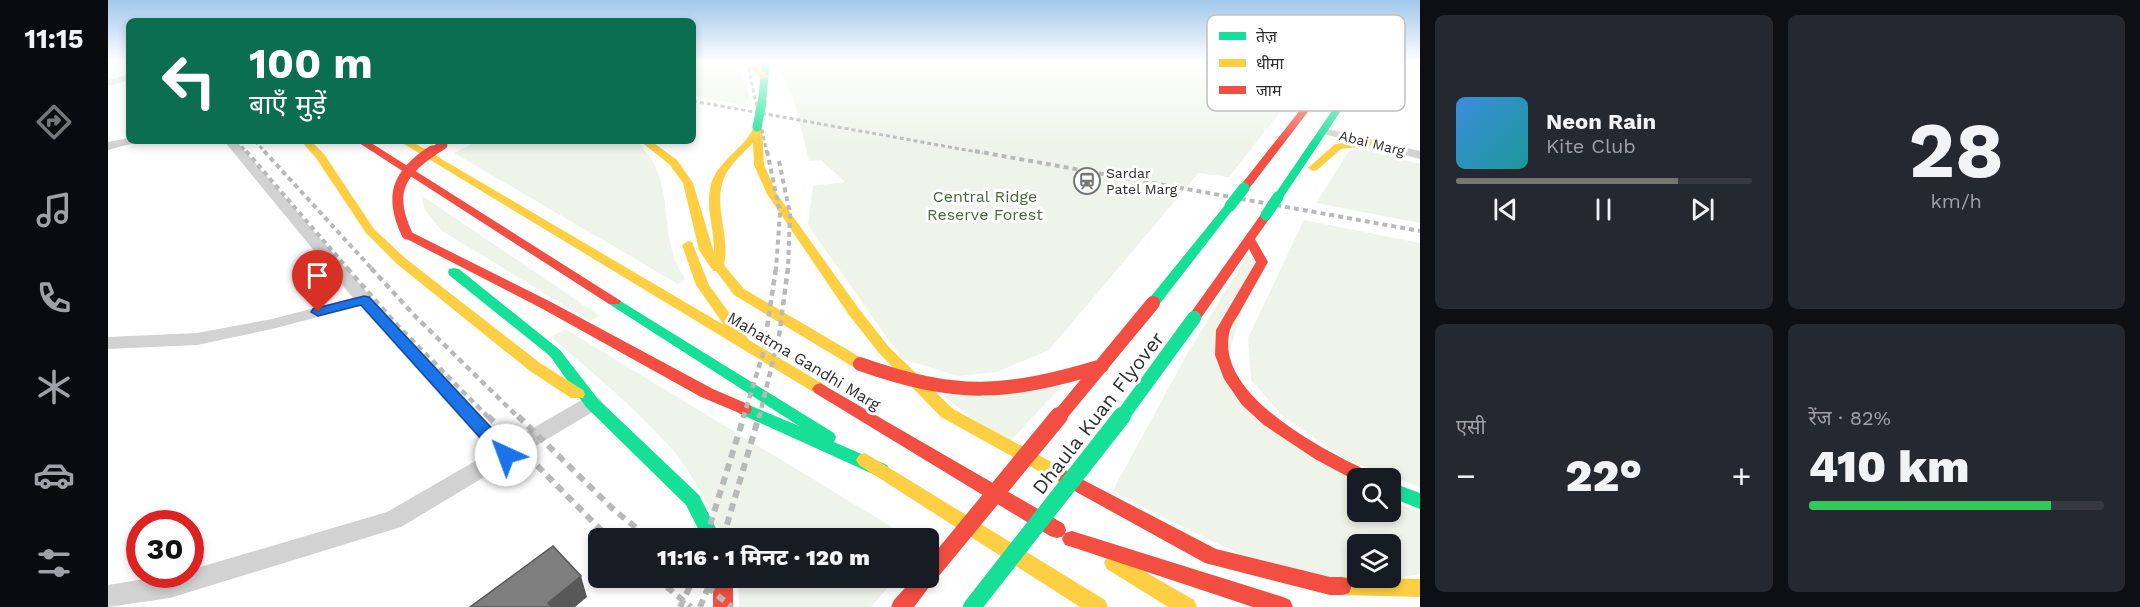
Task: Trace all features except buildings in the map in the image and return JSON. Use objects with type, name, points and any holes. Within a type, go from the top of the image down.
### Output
[{"type":"main road","points":[[764,89],[757,130],[759,165],[772,194],[854,312],[884,350],[947,413],[1212,557],[1329,586],[1420,588]]},
{"type":"main road","name":"Dhaula Kuan Flyover","points":[[939,562],[1102,366],[1304,111]]},
{"type":"main road","points":[[1283,191],[1337,111]]},
{"type":"main road","points":[[717,268],[722,250],[713,202],[714,187],[725,166],[757,130]]},
{"type":"main road","points":[[1283,191],[1294,188],[1335,145],[1346,142],[1372,143]]},
{"type":"main road","points":[[309,144],[320,156],[370,231],[400,261],[535,367],[592,403]]},
{"type":"main road","points":[[366,144],[1098,607]]},
{"type":"main road","name":"Mahatma Gandhi Marg","points":[[409,144],[1187,607]]},
{"type":"main road","points":[[445,144],[413,164],[396,191],[396,215],[407,234],[555,353],[592,403],[693,500],[707,528]]},
{"type":"main road","points":[[650,145],[673,162],[688,183],[702,240],[717,268],[748,300],[860,364],[920,383],[984,391],[1029,386],[1102,366]]},
{"type":"main road","points":[[650,145],[672,177],[694,266],[706,291],[745,345]]},
{"type":"main road","name":"Dhaula Kuan Flyover","points":[[972,607],[1154,376],[1283,191]]},
{"type":"main road","points":[[407,234],[546,305],[707,393],[880,470]]},
{"type":"main road","points":[[1249,238],[1262,262],[1222,335],[1222,354],[1228,369],[1250,401],[1278,427],[1315,452],[1347,468]]},
{"type":"main road","points":[[1401,493],[1420,501]]},
{"type":"main road","points":[[1072,539],[1283,607]]},
{"type":"main road","points":[[723,588],[723,607]]},
{"type":"main road","name":"Dhaula Kuan Flyover","points":[[902,607],[917,588]]},
{"type":"street","name":"Abai Marg","points":[[1324,131],[1420,155]]},
{"type":"street","points":[[108,146],[126,142]]},
{"type":"street","points":[[233,144],[364,300],[506,455]]},
{"type":"street","points":[[108,343],[197,339],[272,324],[364,300]]},
{"type":"street","points":[[108,597],[170,587],[393,520],[592,403]]},
{"type":"green space","points":[[696,89],[748,89],[750,95],[744,105],[696,97]]},
{"type":"green space","name":"Central Ridge Reserve Forest","points":[[789,89],[1207,89],[1207,111],[1281,111],[1229,177],[1198,173],[1049,350],[997,372],[958,376],[902,359],[808,225],[813,186],[845,182],[821,160],[809,161],[794,100]]},
{"type":"green space","points":[[472,144],[639,144],[655,167],[660,180],[673,254],[685,279],[678,284],[454,153]]},
{"type":"green space","points":[[1364,150],[1420,164],[1420,223],[1316,203],[1349,151]]},
{"type":"green space","points":[[421,195],[600,316],[590,321],[442,231],[425,210]]},
{"type":"green space","points":[[1304,220],[1420,243],[1420,487],[1401,480],[1401,468],[1368,468],[1344,459],[1281,414],[1251,380],[1248,338]]},
{"type":"green space","points":[[1247,256],[1257,260],[1223,373],[1347,476],[1347,522],[1401,522],[1401,505],[1420,512],[1420,574],[1401,577],[1401,534],[1347,534],[1347,578],[1317,575],[1253,561],[1112,492],[1186,356]]},
{"type":"green space","points":[[565,329],[893,528],[718,528],[693,479],[670,447],[627,404],[551,337]]},
{"type":"green space","points":[[1062,386],[1010,441],[981,425],[942,395]]},
{"type":"green space","points":[[738,588],[887,588],[871,607],[739,607]]},
{"type":"railway","points":[[753,89],[758,113]]},
{"type":"railway","points":[[696,102],[758,113]]},
{"type":"railway","points":[[758,113],[983,153]]},
{"type":"railway","points":[[758,113],[767,153]]},
{"type":"railway","points":[[240,144],[247,153]]},
{"type":"railway","points":[[258,144],[266,153]]},
{"type":"railway","points":[[246,151],[348,269]]},
{"type":"railway","points":[[264,151],[372,269]]},
{"type":"railway","points":[[767,151],[780,213],[776,269]]},
{"type":"railway","points":[[975,151],[1420,231]]},
{"type":"railway","points":[[779,161],[790,214],[788,269]]},
{"type":"railway","points":[[347,268],[397,325],[489,418]]},
{"type":"railway","points":[[371,268],[416,317],[519,418]]},
{"type":"railway","points":[[743,418],[763,354],[776,268]]},
{"type":"railway","points":[[759,418],[779,336],[788,268]]},
{"type":"railway","points":[[488,416],[599,528]]},
{"type":"railway","points":[[518,416],[614,510],[636,528]]},
{"type":"railway","points":[[709,528],[744,416]]},
{"type":"railway","points":[[726,528],[759,416]]},
{"type":"railway","points":[[668,588],[683,600]]},
{"type":"railway","points":[[683,600],[689,588]]},
{"type":"railway","points":[[700,607],[708,588]]},
{"type":"railway","points":[[708,588],[732,607]]},
{"type":"railway","points":[[680,607],[683,600]]},
{"type":"railway","points":[[683,600],[691,607]]},
{"type":"traffic: fast","points":[[762,102],[763,89]]},
{"type":"traffic: fast","points":[[757,127],[762,102]]},
{"type":"traffic: fast","points":[[1278,197],[1336,111]]},
{"type":"traffic: fast","points":[[1230,206],[1244,188]]},
{"type":"traffic: fast","points":[[1266,215],[1278,197]]},
{"type":"traffic: fast","points":[[1153,303],[1230,206]]},
{"type":"traffic: fast","points":[[454,272],[555,353],[592,403],[693,500],[707,528]]},
{"type":"traffic: fast","points":[[614,301],[828,437]]},
{"type":"traffic: fast","points":[[972,607],[1154,376],[1194,318]]},
{"type":"traffic: fast","points":[[744,409],[881,470]]},
{"type":"traffic: fast","points":[[1401,493],[1420,501]]},
{"type":"traffic: slow","points":[[757,127],[759,165],[772,194],[854,312],[884,350],[947,413],[1066,478]]},
{"type":"traffic: slow","points":[[717,268],[720,240],[715,193],[718,182],[728,163],[757,134]]},
{"type":"traffic: slow","points":[[1313,168],[1338,146],[1372,143]]},
{"type":"traffic: slow","points":[[309,144],[320,156],[370,231],[401,261],[535,367],[577,394]]},
{"type":"traffic: slow","points":[[409,144],[820,389]]},
{"type":"traffic: slow","points":[[649,144],[673,162],[688,183],[705,250],[739,292],[860,364]]},
{"type":"traffic: slow","points":[[688,245],[703,285],[745,345]]},
{"type":"traffic: slow","points":[[865,460],[1098,607]]},
{"type":"traffic: slow","points":[[1114,563],[1187,607]]},
{"type":"traffic: slow","points":[[1342,586],[1420,588]]},
{"type":"traffic: jam","points":[[1244,188],[1304,111]]},
{"type":"traffic: jam","points":[[366,144],[614,301]]},
{"type":"traffic: jam","points":[[407,234],[397,205],[397,192],[401,181],[417,162],[443,145]]},
{"type":"traffic: jam","points":[[1194,318],[1266,215]]},
{"type":"traffic: jam","points":[[407,234],[546,305],[707,393],[744,409]]},
{"type":"traffic: jam","points":[[1249,238],[1262,262],[1223,330],[1222,355],[1231,379],[1248,401],[1270,421],[1295,439],[1347,468]]},
{"type":"traffic: jam","points":[[939,562],[1153,303]]},
{"type":"traffic: jam","points":[[860,364],[925,384],[953,389],[981,390],[1037,384],[1102,366]]},
{"type":"traffic: jam","points":[[820,389],[1057,530]]},
{"type":"traffic: jam","points":[[1066,478],[1212,557],[1330,586],[1342,586]]},
{"type":"traffic: jam","points":[[1072,539],[1283,607]]},
{"type":"traffic: jam","points":[[723,588],[723,607]]},
{"type":"traffic: jam","points":[[901,607],[917,588]]},
{"type":"place","name":"Sardar Patel Marg","points":[[1087,181]]},
{"type":"route","points":[[318,312],[364,300],[506,455]]}]
